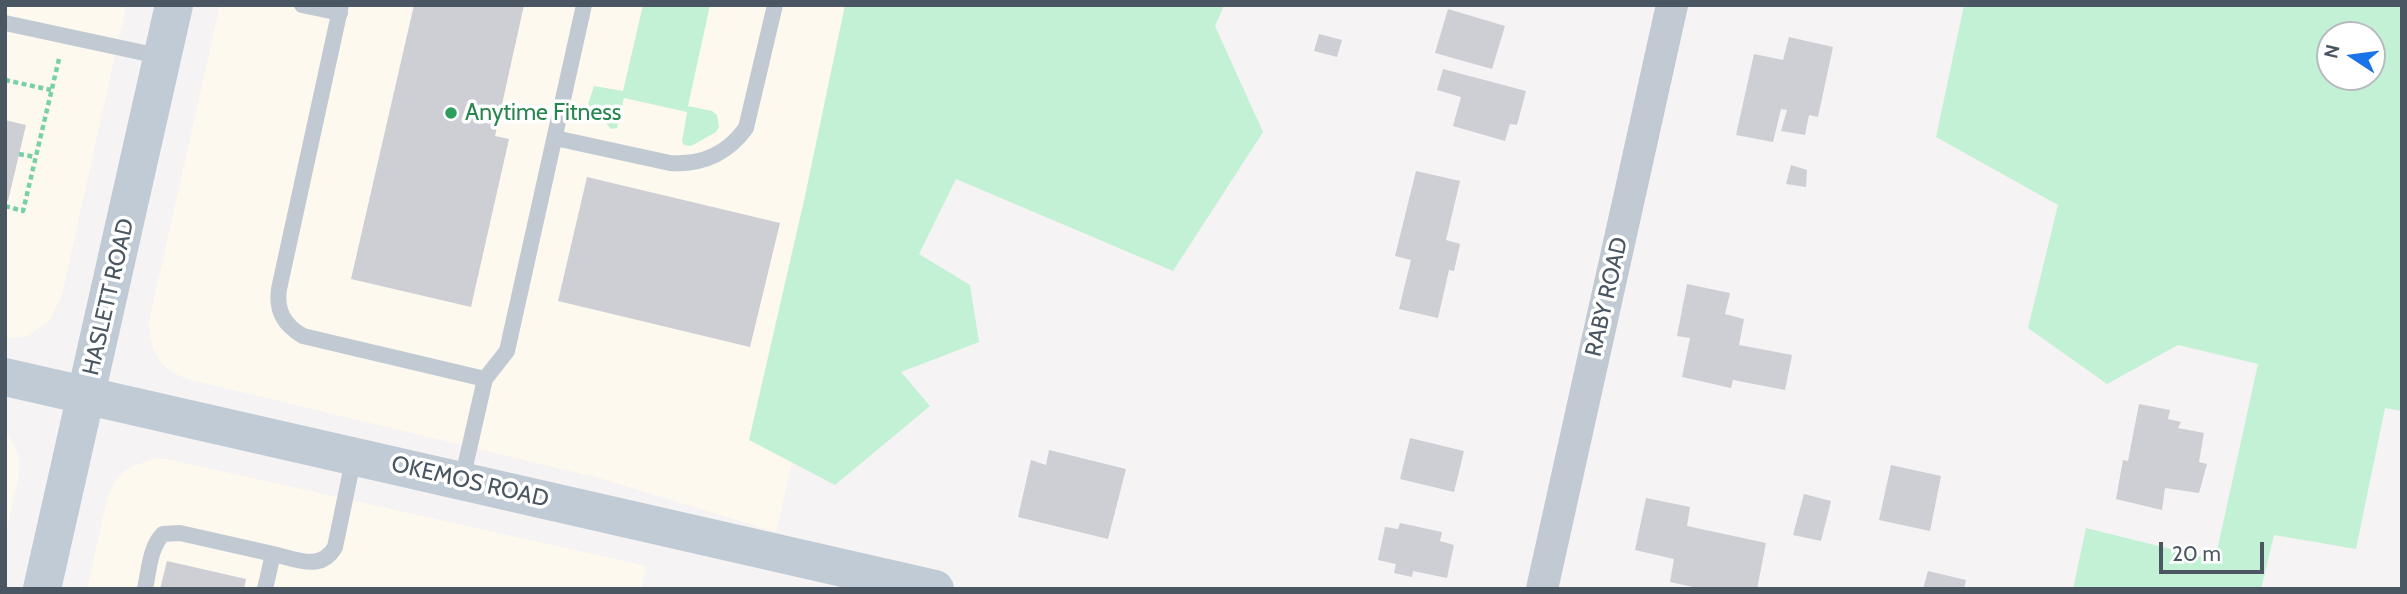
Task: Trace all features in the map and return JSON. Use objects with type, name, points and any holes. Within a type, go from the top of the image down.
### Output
[{"type":"street","name":"HASLETT ROAD","points":[[42,589],[174,5]]},
{"type":"street","name":"RABY ROAD","points":[[1542,589],[1672,5]]},
{"type":"street","name":"OKEMOS ROAD","points":[[5,377],[935,589]]},
{"type":"lane","points":[[302,5],[340,9],[279,289],[279,311],[292,330],[303,337],[485,379]]},
{"type":"lane","points":[[462,480],[485,379],[507,351],[584,5]]},
{"type":"lane","points":[[555,138],[670,163],[685,164],[715,157],[738,140],[746,128],[775,5]]},
{"type":"lane","points":[[5,23],[163,57]]},
{"type":"lane","points":[[145,589],[153,550],[163,534],[180,533],[312,563],[325,559],[335,547],[354,456]]},
{"type":"lane","points":[[265,589],[273,554]]},
{"type":"path","points":[[5,80],[51,90],[23,211],[5,206]]},
{"type":"path","points":[[19,154],[36,158]]},
{"type":"shaded area","points":[[5,5],[126,5],[62,295],[50,320],[28,336],[15,338],[5,338]]},
{"type":"shaded area","points":[[220,5],[900,5],[776,532],[599,478],[187,379],[162,364],[154,351],[149,321]]},
{"type":"shaded area","points":[[5,432],[19,459],[19,475],[5,538]]},
{"type":"shaded area","points":[[155,459],[167,459],[646,566],[641,589],[87,589],[108,495],[114,483],[122,473],[133,466]]},
{"type":"green space","points":[[643,5],[710,5],[688,106],[712,111],[717,115],[719,127],[716,132],[691,146],[682,142],[687,112],[624,98],[617,128],[611,129],[588,104],[594,86],[623,91]]},
{"type":"green space","points":[[845,5],[1224,5],[1215,26],[1263,132],[1173,271],[956,179],[919,254],[970,285],[979,342],[901,372],[930,406],[835,485],[749,440],[805,196]]},
{"type":"green space","points":[[1964,5],[2402,5],[2402,411],[2385,408],[2356,549],[2274,535],[2261,589],[2073,589],[2086,528],[2215,560],[2258,364],[2178,345],[2107,384],[2028,328],[2058,205],[1936,137]]},
{"type":"building","points":[[414,5],[524,5],[495,136],[509,139],[471,307],[351,279]]},
{"type":"building","points":[[1448,9],[1505,26],[1492,69],[1435,53]]},
{"type":"building","points":[[1319,34],[1342,40],[1337,57],[1314,51]]},
{"type":"building","points":[[1789,37],[1833,47],[1818,117],[1809,115],[1805,135],[1781,131],[1787,110],[1781,109],[1773,142],[1736,135],[1754,54],[1783,60]]},
{"type":"building","points":[[1443,69],[1526,91],[1517,125],[1510,124],[1505,141],[1453,126],[1461,97],[1437,90]]},
{"type":"building","points":[[5,120],[26,125],[8,201],[5,201]]},
{"type":"building","points":[[1791,165],[1807,170],[1806,187],[1786,184]]},
{"type":"building","points":[[1416,171],[1460,181],[1446,240],[1460,244],[1454,271],[1449,270],[1438,318],[1399,309],[1411,260],[1395,256]]},
{"type":"building","points":[[587,177],[780,223],[750,347],[558,301]]},
{"type":"building","points":[[1687,284],[1730,293],[1725,314],[1744,319],[1739,345],[1792,355],[1785,390],[1733,380],[1731,388],[1682,377],[1690,338],[1677,336]]},
{"type":"building","points":[[2139,404],[2170,410],[2168,419],[2181,422],[2178,428],[2204,433],[2199,462],[2207,464],[2199,493],[2165,488],[2162,510],[2116,499],[2123,460],[2128,461]]},
{"type":"building","points":[[1410,438],[1464,451],[1454,492],[1400,479]]},
{"type":"building","points":[[1049,450],[1126,469],[1108,539],[1018,517],[1031,460],[1046,465]]},
{"type":"building","points":[[1891,465],[1941,476],[1930,531],[1879,520]]},
{"type":"building","points":[[1804,494],[1831,501],[1821,541],[1793,535]]},
{"type":"building","points":[[1646,498],[1690,507],[1687,526],[1766,543],[1757,589],[1702,589],[1670,582],[1674,559],[1635,550]]},
{"type":"building","points":[[1400,523],[1442,532],[1440,541],[1454,545],[1447,578],[1413,571],[1412,577],[1394,573],[1396,564],[1378,560],[1385,527],[1398,529]]},
{"type":"building","points":[[167,561],[246,579],[244,589],[160,589]]},
{"type":"building","points":[[1928,571],[1966,580],[1964,589],[1923,589]]},
{"type":"place","name":"Anytime Fitness","points":[[451,113]]}]
